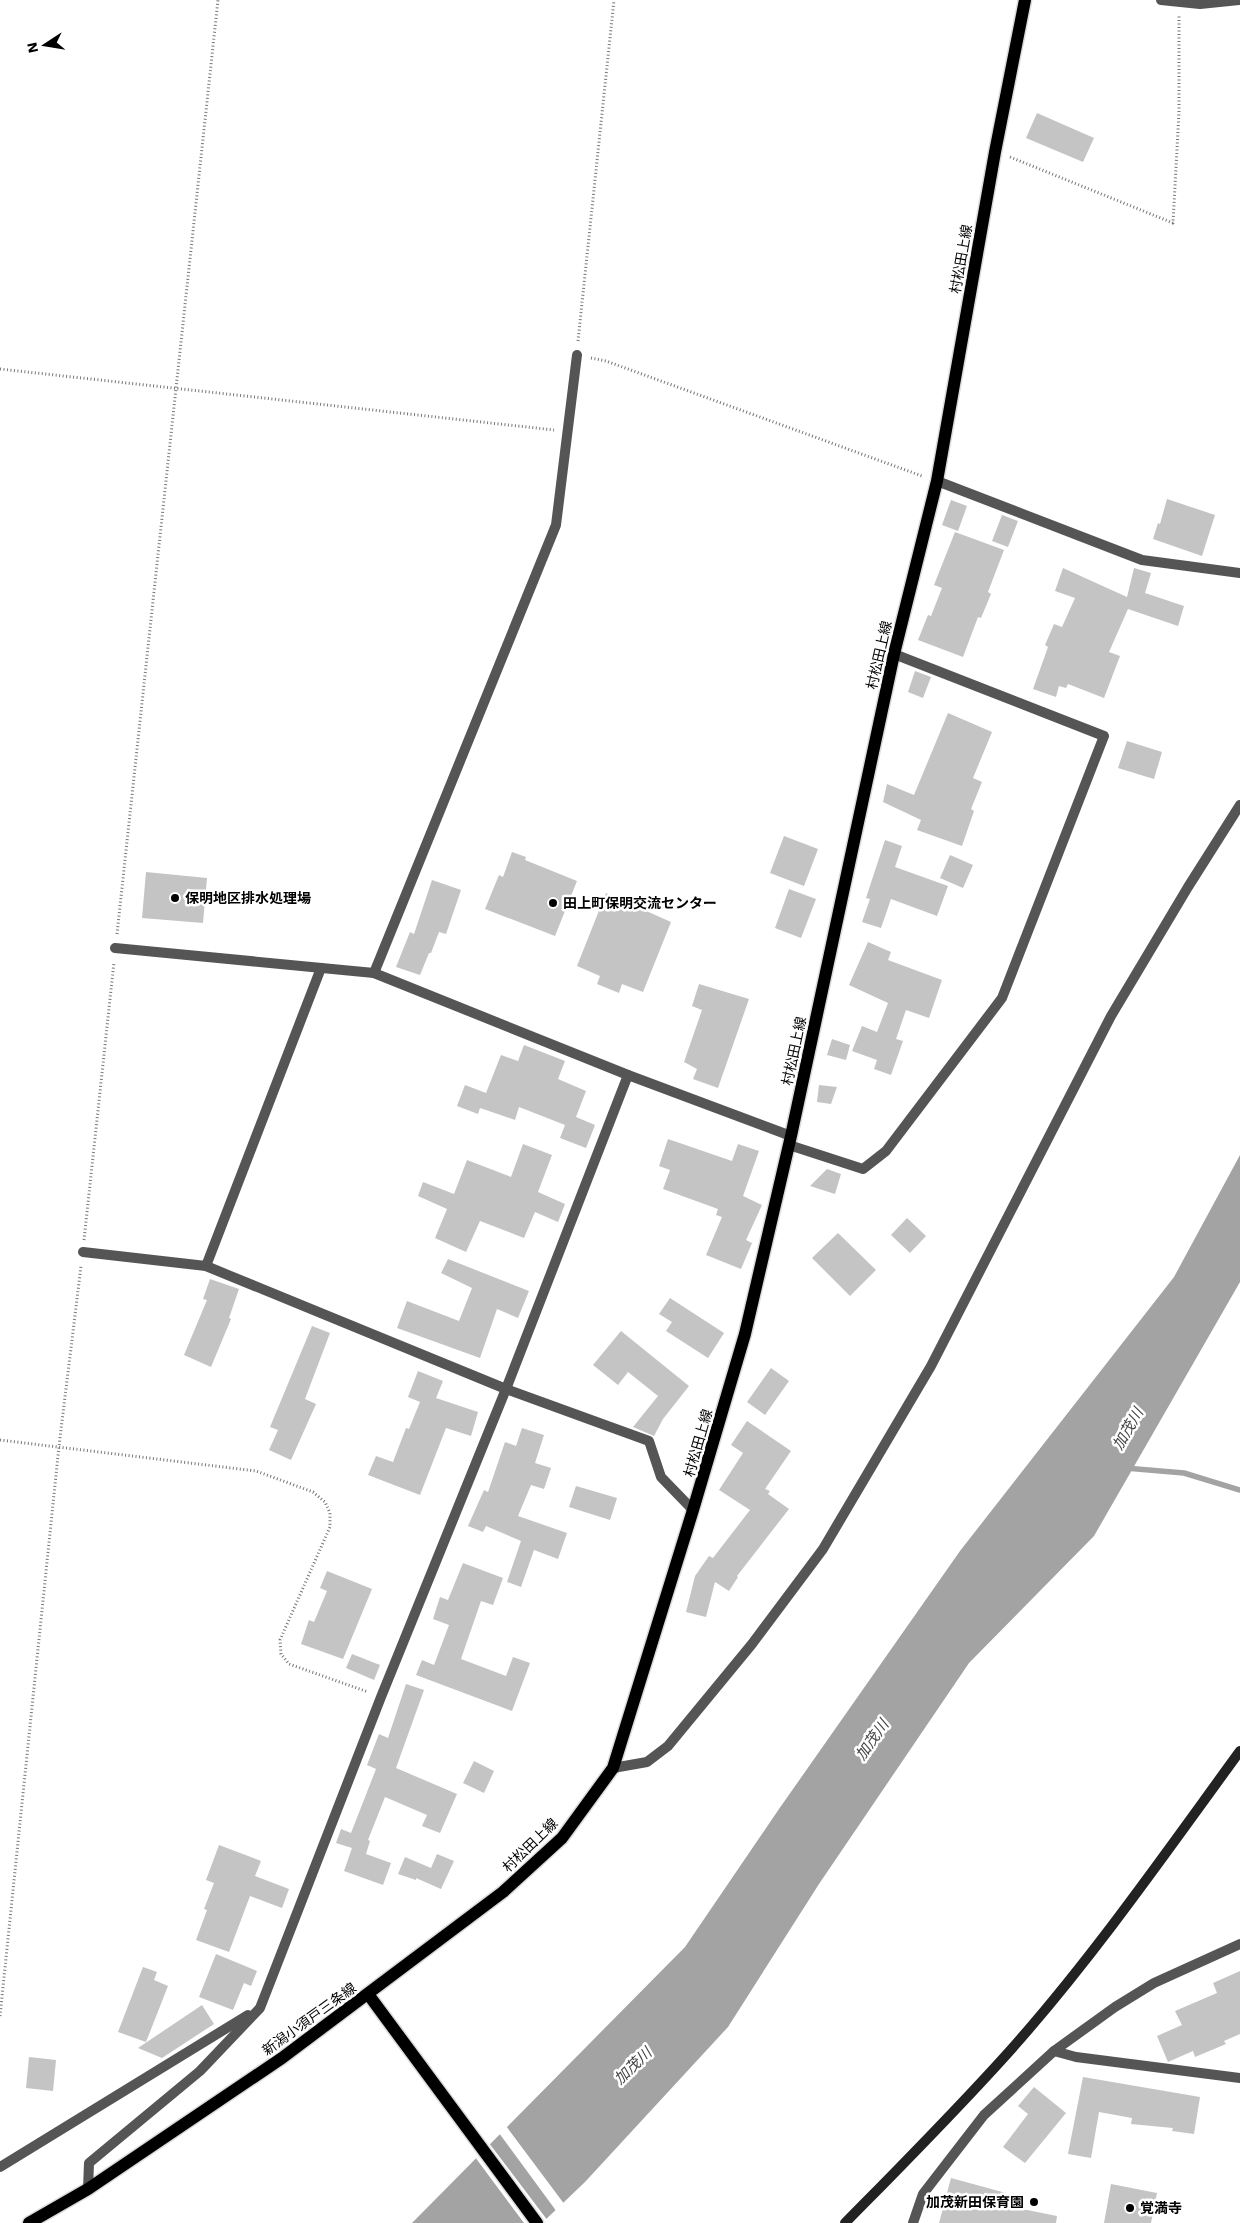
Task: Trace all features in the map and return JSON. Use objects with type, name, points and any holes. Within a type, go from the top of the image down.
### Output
[{"type":"main road","name":"村松田上線","points":[[368,1994],[503,1892],[562,1838],[613,1768],[745,1334],[790,1140],[894,654],[937,481],[995,152],[1025,0]]},
{"type":"main road","name":"新潟小須戸三条線","points":[[29,2223],[88,2188],[282,2058],[368,1994],[537,2223]]},
{"type":"street","points":[[1160,0],[1200,4],[1239,0]]},
{"type":"street","points":[[374,974],[556,525],[577,355]]},
{"type":"street","points":[[937,481],[1142,560],[1240,573]]},
{"type":"street","points":[[115,948],[374,974],[863,1169],[886,1151],[1002,998],[1104,736],[894,654]]},
{"type":"street","points":[[613,1768],[647,1762],[668,1746],[752,1644],[823,1549],[931,1366],[1111,1016],[1188,886],[1240,805]]},
{"type":"street","points":[[206,1266],[321,968]]},
{"type":"street","points":[[88,2188],[90,2164],[200,2071],[260,2008],[381,1696],[506,1389],[628,1076]]},
{"type":"street","points":[[83,1252],[206,1266],[506,1389],[649,1441],[661,1477],[693,1510]]},
{"type":"street","points":[[845,2223],[923,2144],[1015,2045],[1102,1940],[1240,1751]]},
{"type":"street","points":[[914,2223],[923,2194],[984,2115],[1054,2051],[1115,2007],[1154,1983],[1240,1944]]},
{"type":"street","points":[[0,2167],[260,2008]]},
{"type":"street","points":[[1054,2051],[1076,2057],[1240,2078]]},
{"type":"path","points":[[0,2016],[59,1446],[83,1252],[218,0]]},
{"type":"path","points":[[614,0],[577,355],[606,360],[937,481]]},
{"type":"path","points":[[995,152],[1173,223],[1179,112],[1179,1]]},
{"type":"path","points":[[0,369],[567,431]]},
{"type":"path","points":[[0,1440],[256,1471],[313,1492],[325,1502],[330,1512],[330,1527],[280,1640],[281,1654],[289,1664],[381,1696]]},
{"type":"water","name":"加茂川","points":[[1240,1155],[1240,1282],[1094,1536],[969,1663],[819,1884],[728,2027],[585,2182],[542,2223],[412,2223],[685,1947],[779,1809],[960,1551],[1174,1277]]},
{"type":"pier","points":[[506,2126],[565,2205],[557,2212],[499,2133]]},
{"type":"pier","points":[[489,2143],[548,2221],[546,2223],[524,2223],[475,2157]]},
{"type":"building","points":[[1037,113],[1094,138],[1083,162],[1026,138]]},
{"type":"building","points":[[1167,499],[1215,515],[1202,556],[1153,539],[1158,523],[1160,524]]},
{"type":"building","points":[[951,500],[967,506],[958,531],[942,525]]},
{"type":"building","points":[[1002,515],[1018,521],[1008,547],[992,541]]},
{"type":"building","points":[[955,532],[1004,550],[988,592],[991,594],[981,618],[978,617],[963,657],[918,640],[928,615],[931,616],[942,588],[934,585]]},
{"type":"building","points":[[1063,568],[1127,597],[1134,568],[1151,573],[1145,593],[1184,606],[1178,626],[1128,609],[1109,652],[1120,656],[1104,698],[1068,684],[1066,688],[1059,686],[1056,697],[1033,689],[1048,647],[1045,645],[1054,624],[1062,627],[1075,598],[1055,591]]},
{"type":"building","points":[[915,671],[931,677],[923,698],[908,692]]},
{"type":"building","points":[[948,713],[992,732],[973,778],[982,782],[971,809],[974,811],[962,846],[917,830],[921,820],[883,802],[887,784],[914,795]]},
{"type":"building","points":[[1127,741],[1162,752],[1154,779],[1118,768]]},
{"type":"building","points":[[784,836],[818,849],[804,886],[770,873]]},
{"type":"building","points":[[885,840],[902,846],[895,867],[948,886],[937,916],[891,899],[881,928],[862,922],[870,899],[866,898]]},
{"type":"building","points":[[512,852],[526,857],[525,860],[577,881],[555,936],[485,909],[499,875],[503,877]]},
{"type":"building","points":[[950,855],[973,865],[963,888],[940,878]]},
{"type":"building","name":"保明地区排水処理場","points":[[146,872],[207,878],[203,923],[142,918]]},
{"type":"building","points":[[432,880],[461,890],[446,934],[439,932],[420,975],[396,967],[410,932],[414,934]]},
{"type":"building","points":[[789,889],[816,899],[801,938],[775,928]]},
{"type":"building","points":[[606,893],[671,922],[643,992],[622,984],[619,993],[597,984],[600,976],[577,966]]},
{"type":"building","points":[[868,942],[891,952],[888,960],[942,980],[929,1018],[906,1010],[896,1039],[903,1041],[891,1075],[874,1069],[877,1060],[852,1051],[862,1026],[877,1032],[888,1003],[849,985]]},
{"type":"building","points":[[699,984],[749,999],[718,1088],[693,1079],[697,1069],[684,1062],[702,1010],[692,1006]]},
{"type":"building","points":[[832,1039],[850,1045],[846,1060],[827,1055]]},
{"type":"building","points":[[524,1045],[565,1061],[558,1079],[586,1091],[576,1117],[595,1125],[586,1148],[560,1138],[565,1125],[519,1107],[515,1120],[480,1108],[478,1114],[457,1106],[465,1085],[486,1093],[501,1055],[518,1061]]},
{"type":"building","points":[[819,1085],[837,1087],[831,1104],[817,1102]]},
{"type":"building","points":[[668,1139],[732,1161],[738,1144],[759,1151],[743,1196],[762,1205],[746,1240],[752,1243],[741,1269],[706,1255],[722,1217],[716,1215],[718,1209],[663,1189],[670,1170],[659,1166]]},
{"type":"building","points":[[523,1144],[552,1155],[538,1192],[565,1204],[558,1222],[535,1212],[524,1238],[480,1221],[466,1252],[435,1238],[447,1209],[418,1196],[423,1182],[454,1194],[467,1160],[511,1177]]},
{"type":"building","points":[[827,1169],[841,1174],[835,1194],[810,1186]]},
{"type":"building","points":[[907,1218],[926,1236],[910,1253],[891,1235]]},
{"type":"building","points":[[838,1233],[876,1270],[850,1296],[812,1258]]},
{"type":"building","points":[[448,1259],[529,1291],[518,1318],[497,1309],[480,1358],[397,1328],[407,1301],[459,1321],[472,1288],[441,1273]]},
{"type":"building","points":[[210,1279],[239,1289],[229,1318],[231,1319],[211,1367],[184,1355],[207,1300],[203,1299]]},
{"type":"building","points":[[670,1298],[724,1333],[708,1358],[666,1331],[672,1322],[659,1314]]},
{"type":"building","points":[[312,1326],[330,1333],[305,1399],[316,1404],[291,1460],[269,1450],[278,1430],[270,1427]]},
{"type":"building","points":[[621,1331],[689,1386],[663,1419],[654,1436],[633,1427],[658,1396],[628,1372],[618,1385],[593,1365]]},
{"type":"building","points":[[771,1368],[789,1381],[765,1415],[747,1402]]},
{"type":"building","points":[[418,1371],[443,1381],[436,1398],[478,1412],[471,1436],[446,1428],[420,1495],[368,1475],[376,1456],[393,1462],[406,1428],[409,1429],[420,1402],[408,1397]]},
{"type":"building","points":[[747,1421],[791,1451],[765,1489],[770,1491],[768,1494],[789,1509],[737,1576],[729,1591],[715,1582],[706,1617],[686,1612],[695,1576],[709,1556],[713,1558],[750,1510],[719,1490],[743,1453],[731,1445]]},
{"type":"building","points":[[522,1428],[544,1435],[535,1463],[551,1468],[544,1489],[531,1485],[518,1516],[567,1533],[558,1559],[534,1550],[521,1587],[507,1582],[521,1541],[486,1526],[483,1532],[468,1526],[484,1490],[488,1492],[505,1442],[516,1446]]},
{"type":"building","points":[[576,1486],[617,1498],[610,1520],[569,1507]]},
{"type":"building","points":[[463,1563],[503,1578],[493,1605],[481,1601],[461,1659],[506,1676],[513,1657],[530,1663],[512,1711],[416,1675],[422,1660],[434,1665],[449,1625],[433,1619],[440,1597],[448,1600]]},
{"type":"building","points":[[327,1571],[372,1589],[343,1659],[301,1644],[309,1620],[314,1622],[327,1591],[320,1588]]},
{"type":"building","points":[[352,1654],[380,1665],[374,1680],[346,1668]]},
{"type":"building","points":[[406,1684],[424,1690],[396,1768],[457,1794],[440,1833],[422,1826],[427,1815],[385,1797],[368,1840],[370,1841],[366,1854],[391,1863],[383,1885],[344,1871],[352,1848],[336,1843],[341,1829],[351,1833],[376,1769],[367,1765],[379,1734],[388,1738]]},
{"type":"building","points":[[474,1761],[494,1771],[484,1793],[463,1783]]},
{"type":"building","points":[[219,1845],[261,1861],[255,1876],[289,1889],[282,1908],[250,1896],[229,1952],[196,1940],[207,1910],[204,1909],[214,1883],[206,1880]]},
{"type":"building","points":[[437,1854],[454,1861],[441,1889],[416,1878],[416,1880],[398,1874],[405,1857],[431,1868]]},
{"type":"building","points":[[216,1954],[257,1971],[251,1986],[244,1983],[233,2010],[199,1997]]},
{"type":"building","points":[[143,1967],[157,1972],[154,1980],[168,1986],[146,2042],[118,2032]]},
{"type":"building","points":[[1240,1971],[1240,2034],[1224,2041],[1226,2044],[1195,2057],[1193,2051],[1168,2062],[1157,2036],[1182,2025],[1175,2011],[1217,1993],[1213,1983]]},
{"type":"building","points":[[202,2005],[214,2024],[162,2058],[138,2048]]},
{"type":"building","points":[[29,2057],[56,2060],[53,2091],[26,2088]]},
{"type":"building","points":[[1083,2077],[1200,2097],[1194,2134],[1172,2131],[1173,2128],[1131,2124],[1132,2118],[1099,2112],[1091,2158],[1068,2154]]},
{"type":"building","points":[[1034,2087],[1066,2113],[1025,2163],[1003,2147],[1028,2114],[1018,2106]]},
{"type":"building","points":[[951,2178],[1006,2193],[1003,2205],[1057,2216],[1056,2223],[939,2223]]},
{"type":"building","name":"覚満寺","points":[[1111,2184],[1157,2193],[1151,2223],[1104,2223]]},
{"type":"waterway","points":[[1125,1468],[1184,1473],[1240,1490]]},
{"type":"place","name":"保明地区排水処理場","points":[[175,898]]},
{"type":"place","name":"田上町保明交流センター","points":[[553,903]]},
{"type":"place","name":"加茂新田保育園","points":[[1034,2202]]},
{"type":"place","name":"覚満寺","points":[[1130,2208]]}]
